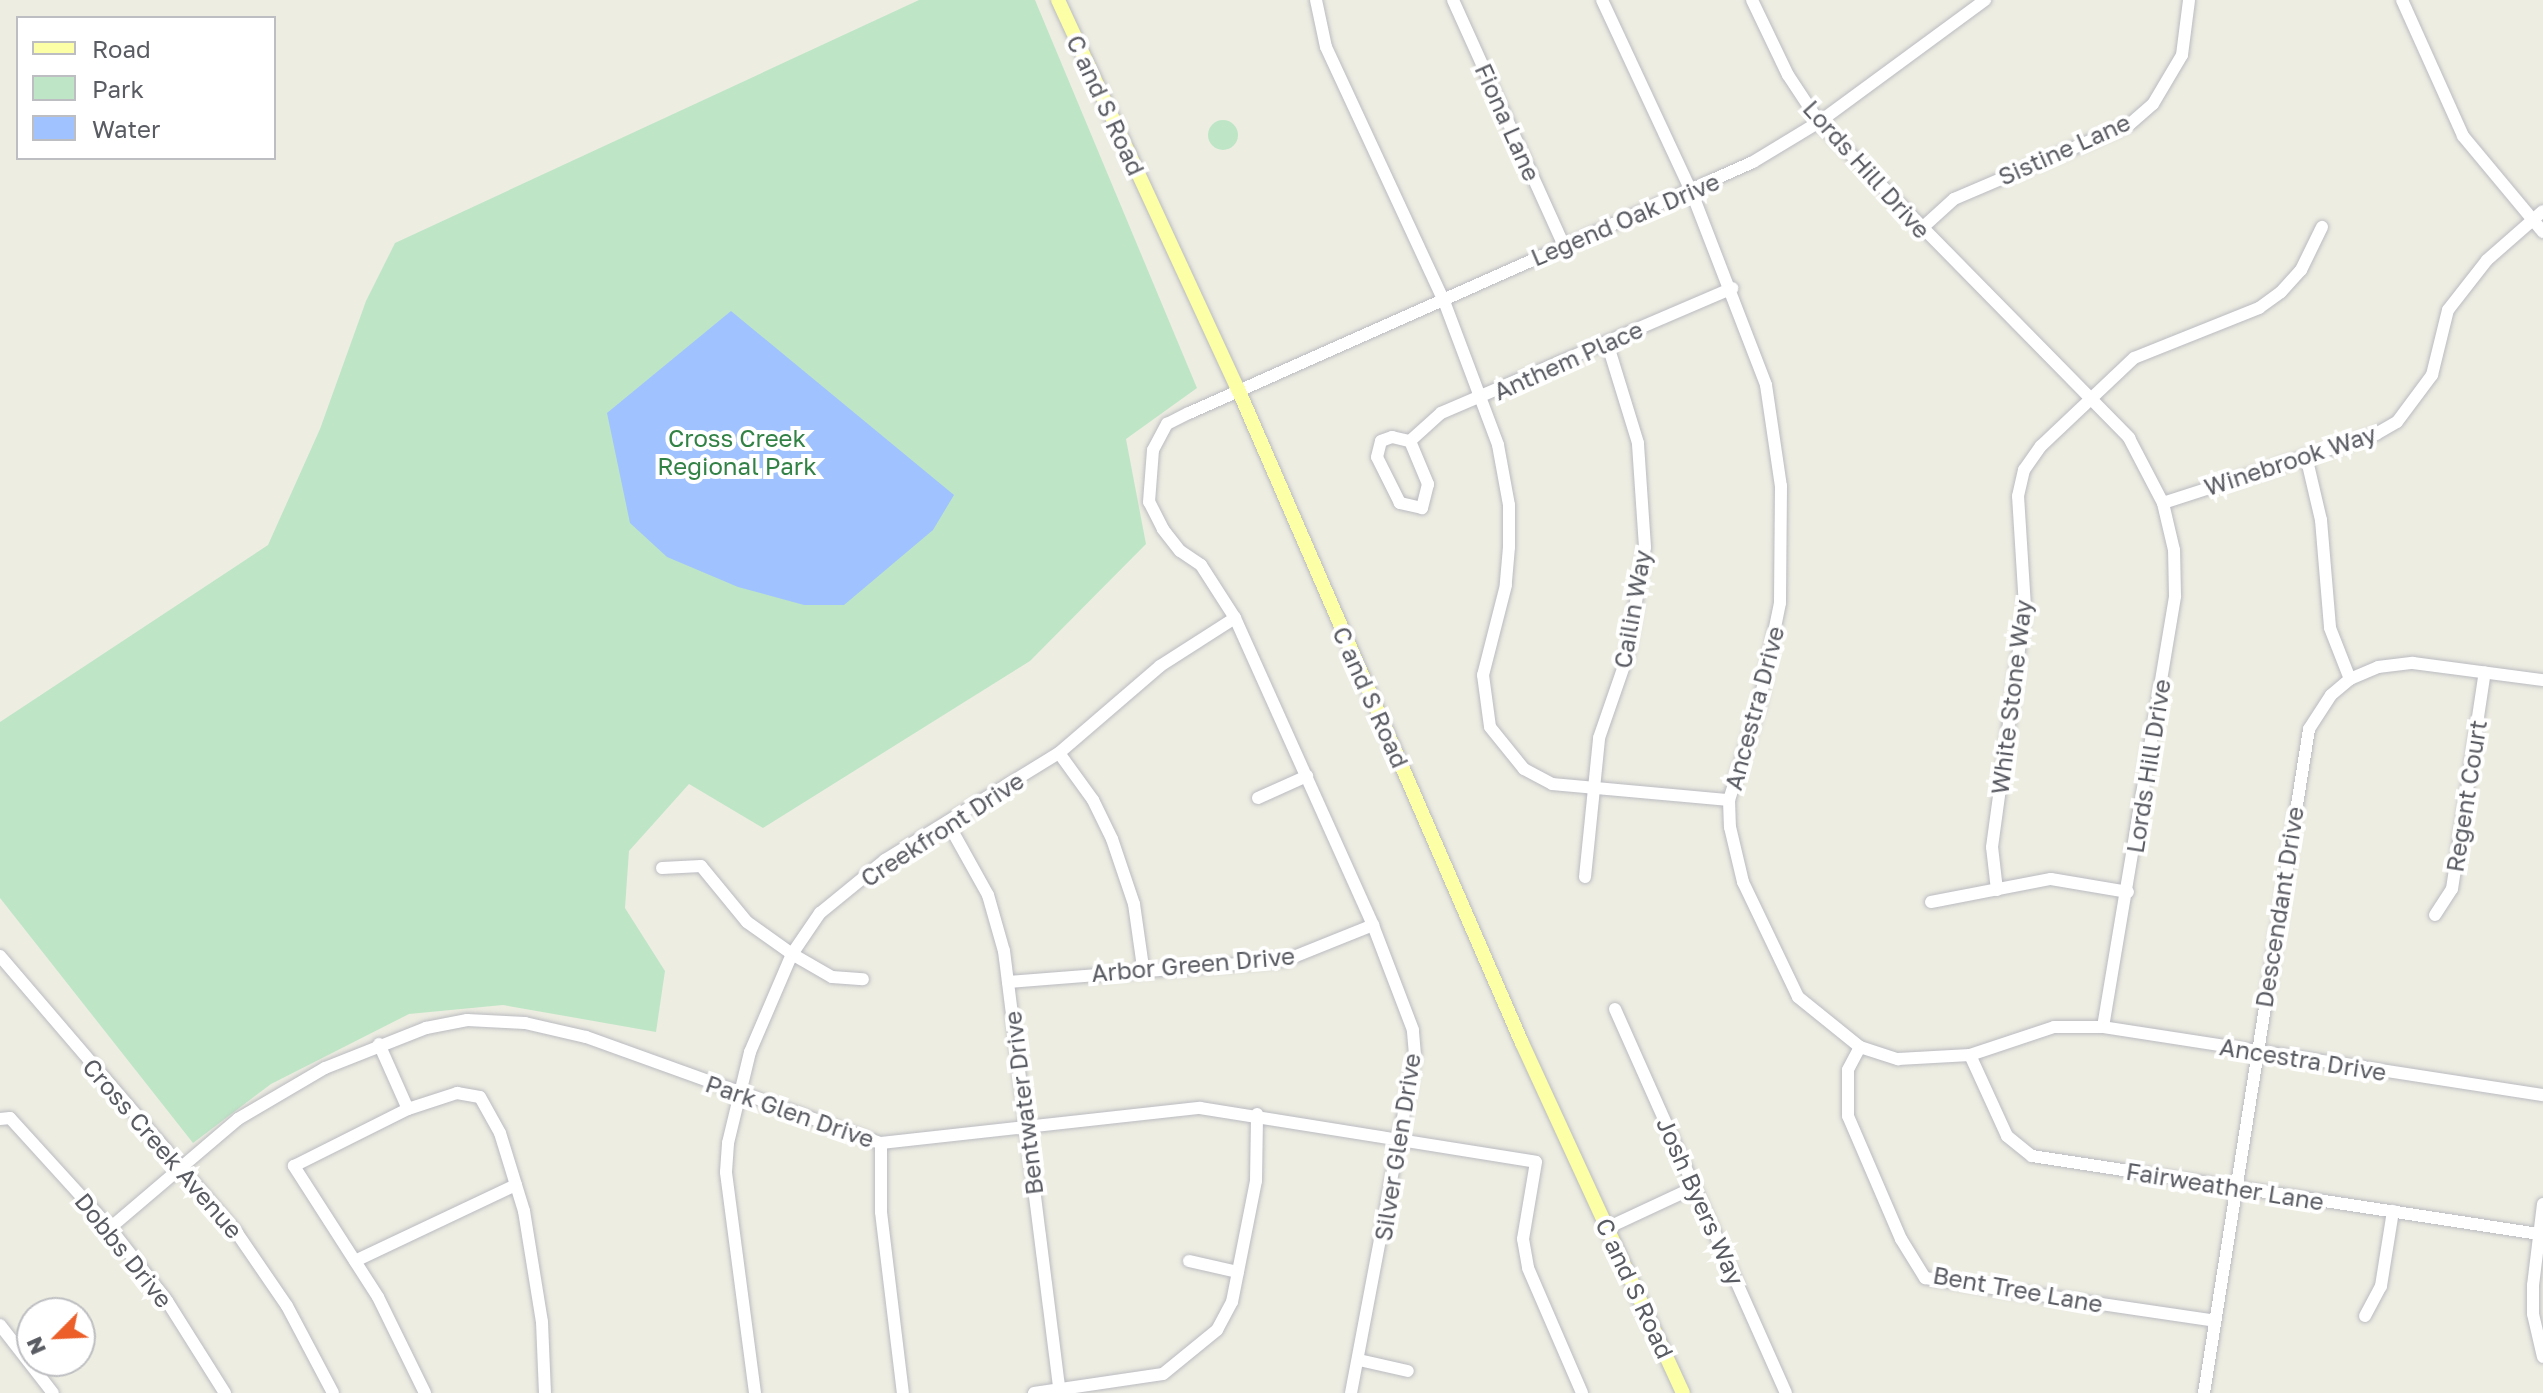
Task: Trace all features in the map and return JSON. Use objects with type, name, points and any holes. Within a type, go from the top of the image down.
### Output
[{"type":"main road","name":"C and S Road","points":[[1058,0],[1238,389],[1607,1228],[1683,1393]]},
{"type":"street","points":[[1316,0],[1326,47],[1444,301],[1483,397],[1509,505],[1506,585],[1483,675],[1490,727],[1524,769],[1552,784],[1591,791],[1729,800]]},
{"type":"street","name":"Fiona Lane","points":[[1453,0],[1563,244]]},
{"type":"street","name":"Ancestra Drive","points":[[1602,0],[1692,193],[1732,288],[1766,385],[1778,455],[1784,549],[1776,641],[1729,800],[1733,850],[1743,882],[1782,969],[1815,1014],[1860,1047],[1898,1059],[1970,1055],[2054,1027],[2103,1027],[2543,1095]]},
{"type":"street","name":"Lords Hill Drive","points":[[1752,0],[1788,75],[1819,122],[2089,399]]},
{"type":"street","name":"Legend Oak Drive","points":[[1238,389],[1444,301],[1563,244],[1692,193],[1819,122],[1985,0]]},
{"type":"street","name":"Sistine Lane","points":[[1921,229],[1954,199],[2130,124],[2153,104],[2182,55],[2189,0]]},
{"type":"street","points":[[2405,1],[2463,136],[2538,216],[2543,232]]},
{"type":"street","name":"Winebrook Way","points":[[2163,503],[2376,434],[2415,403],[2432,375],[2448,310],[2487,260],[2538,216]]},
{"type":"street","name":"White Stone Way","points":[[1997,890],[1992,847],[2025,607],[2018,496],[2024,470],[2041,446],[2134,358],[2259,308],[2281,292],[2301,270],[2322,227]]},
{"type":"street","name":"Anthem Place","points":[[1410,441],[1441,413],[1732,288]]},
{"type":"street","name":"Cailin Way","points":[[1585,877],[1591,851],[1591,791],[1599,738],[1627,657],[1645,547],[1638,443],[1607,342]]},
{"type":"street","name":"Silver Glen Drive","points":[[1238,389],[1167,424],[1153,450],[1149,502],[1163,529],[1180,551],[1201,565],[1235,618],[1373,925],[1413,1030],[1415,1055],[1396,1138],[1351,1393]]},
{"type":"street","points":[[2089,399],[2129,438],[2163,503]]},
{"type":"street","name":"Anthem Place","points":[[1392,437],[1410,441],[1428,484],[1422,508],[1400,503],[1377,457],[1381,441],[1392,437]]},
{"type":"street","points":[[2306,456],[2321,520],[2330,628],[2350,679]]},
{"type":"street","name":"Lords Hill Drive","points":[[2103,1027],[2128,892],[2175,596],[2174,550],[2163,503]]},
{"type":"street","name":"Creekfront Drive","points":[[755,1393],[726,1172],[750,1052],[792,954],[820,913],[885,860],[949,825],[1059,753],[1160,666],[1235,618]]},
{"type":"street","name":"Descendant Drive","points":[[2204,1393],[2255,1052],[2309,729],[2331,695],[2350,679],[2378,667],[2413,663],[2543,680]]},
{"type":"street","name":"Regent Court","points":[[2435,915],[2452,889],[2485,672]]},
{"type":"street","points":[[1059,753],[1093,800],[1112,839],[1134,904],[1143,967]]},
{"type":"street","points":[[1258,798],[1307,776]]},
{"type":"street","name":"Bentwater Drive","points":[[949,825],[988,895],[1008,982],[1059,1391]]},
{"type":"street","points":[[662,868],[701,866],[747,922],[792,954],[832,977],[863,979]]},
{"type":"street","points":[[1931,902],[2051,879],[2128,892]]},
{"type":"street","name":"Arbor Green Drive","points":[[1008,982],[1143,967],[1286,960],[1373,925]]},
{"type":"street","name":"Cross Creek Avenue","points":[[0,956],[183,1166],[287,1306],[333,1393]]},
{"type":"street","name":"Josh Byers Way","points":[[1615,1009],[1786,1393]]},
{"type":"street","name":"Park Glen Drive","points":[[110,1228],[238,1119],[287,1088],[379,1044],[467,1020],[525,1023],[586,1037],[739,1095],[881,1143],[1200,1108],[1257,1114],[1536,1162],[1523,1239],[1528,1268],[1582,1393]]},
{"type":"street","points":[[379,1044],[408,1109]]},
{"type":"street","name":"Bent Tree Lane","points":[[1860,1047],[1848,1070],[1848,1116],[1901,1239],[1925,1278],[2215,1321]]},
{"type":"street","name":"Fairweather Lane","points":[[1970,1055],[2007,1136],[2032,1156],[2539,1234]]},
{"type":"street","points":[[425,1393],[355,1261],[294,1166],[408,1109],[457,1093],[480,1097],[500,1133],[516,1185],[542,1322],[545,1393]]},
{"type":"street","points":[[1034,1393],[1163,1374],[1191,1356],[1217,1330],[1232,1302],[1256,1181],[1257,1114]]},
{"type":"street","name":"Dobbs Drive","points":[[5,1118],[110,1228],[167,1301],[225,1393]]},
{"type":"street","points":[[881,1143],[881,1212],[903,1393]]},
{"type":"street","points":[[355,1261],[516,1185]]},
{"type":"street","points":[[1607,1228],[1695,1187]]},
{"type":"street","points":[[2543,1204],[2533,1314],[2543,1357]]},
{"type":"street","points":[[2365,1316],[2381,1286],[2393,1211]]},
{"type":"street","points":[[1189,1261],[1238,1272]]},
{"type":"street","points":[[0,1325],[53,1393]]},
{"type":"street","points":[[1359,1360],[1408,1371]]},
{"type":"green space","name":"Cross Creek Regional Park","points":[[919,0],[1035,0],[1197,388],[1126,439],[1146,544],[1030,661],[763,828],[689,784],[629,851],[625,908],[665,971],[656,1032],[503,1005],[409,1014],[271,1084],[193,1143],[0,898],[0,722],[268,545],[320,429],[366,301],[395,243]]},
{"type":"green space","points":[[1223,120],[1234,124],[1238,135],[1234,146],[1223,150],[1212,146],[1208,135],[1212,124]]},
{"type":"water","points":[[731,311],[954,495],[933,530],[844,605],[804,605],[738,587],[667,557],[630,523],[607,413]]}]
